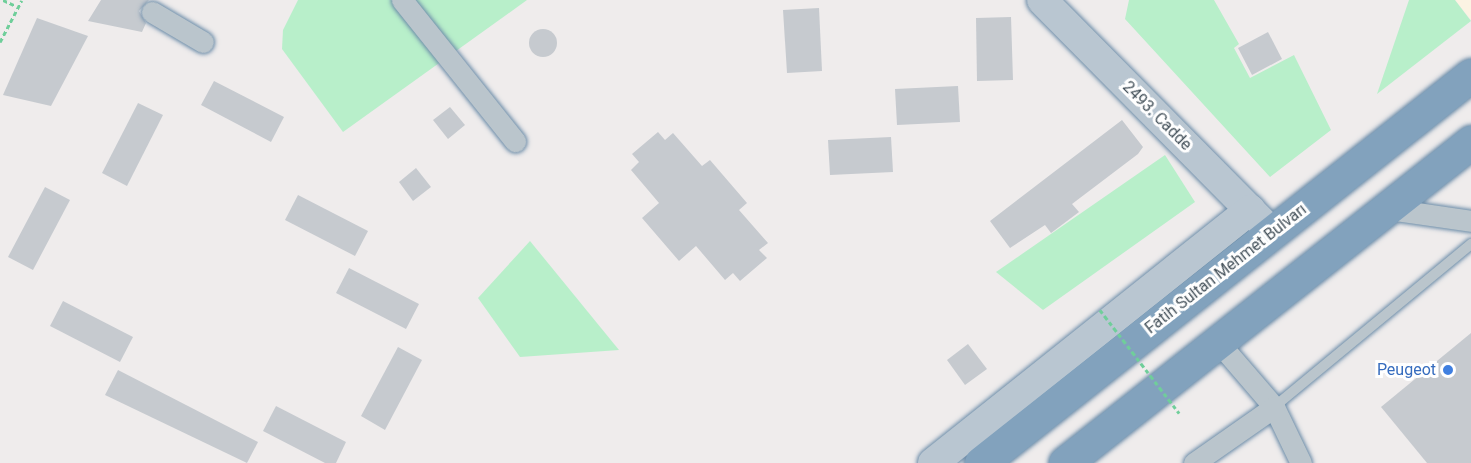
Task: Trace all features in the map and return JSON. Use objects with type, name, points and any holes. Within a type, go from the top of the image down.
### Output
[{"type":"highway","name":"Fatih Sultan Mehmet Bulvarı","points":[[981,463],[1261,221],[1471,75]]},
{"type":"highway","points":[[1065,463],[1471,142]]},
{"type":"street","points":[[402,0],[515,141]]},
{"type":"street","name":"2493. Cadde","points":[[1042,0],[1261,221]]},
{"type":"street","points":[[152,12],[203,42]]},
{"type":"street","points":[[1389,208],[1471,221]]},
{"type":"street","points":[[933,463],[1261,221]]},
{"type":"street","points":[[1219,343],[1274,406],[1301,463]]},
{"type":"street","points":[[1194,463],[1274,406]]},
{"type":"lane","points":[[1274,406],[1471,244]]},
{"type":"path","points":[[3,0],[16,6]]},
{"type":"path","points":[[0,42],[22,0]]},
{"type":"path","points":[[1100,310],[1179,413]]},
{"type":"shaded area","points":[[1455,0],[1471,0],[1471,20]]},
{"type":"green space","points":[[298,0],[527,0],[343,132],[282,49],[283,30]]},
{"type":"green space","points":[[1129,0],[1214,0],[1239,44],[1234,48],[1250,78],[1294,55],[1331,130],[1270,177],[1125,19]]},
{"type":"green space","points":[[1409,0],[1455,0],[1471,21],[1377,94]]},
{"type":"green space","points":[[1165,155],[1195,202],[1043,310],[996,272]]},
{"type":"green space","points":[[530,241],[619,350],[520,357],[478,298]]},
{"type":"building","points":[[101,0],[149,0],[139,11],[146,23],[142,32],[88,21]]},
{"type":"building","points":[[819,8],[822,71],[787,73],[783,10]]},
{"type":"building","points":[[1011,17],[1013,80],[977,81],[976,18]]},
{"type":"building","points":[[37,18],[88,36],[51,106],[3,95]]},
{"type":"building","points":[[543,29],[553,33],[557,43],[553,53],[543,57],[533,53],[529,43],[533,33]]},
{"type":"building","points":[[1268,32],[1282,59],[1252,75],[1238,48]]},
{"type":"building","points":[[214,81],[284,117],[271,142],[201,105]]},
{"type":"building","points":[[958,86],[960,122],[897,125],[895,89]]},
{"type":"building","points":[[138,103],[163,115],[127,186],[102,173]]},
{"type":"building","points":[[450,107],[465,125],[448,139],[433,120]]},
{"type":"building","points":[[1122,120],[1143,147],[1138,154],[1072,204],[1079,212],[1051,233],[1045,225],[1010,248],[990,221]]},
{"type":"building","points":[[658,132],[665,140],[673,133],[702,166],[710,160],[747,203],[739,210],[768,243],[759,250],[767,258],[740,281],[733,273],[725,280],[696,246],[679,261],[642,218],[659,203],[631,170],[639,162],[632,154]]},
{"type":"building","points":[[891,137],[893,172],[830,175],[828,140]]},
{"type":"building","points":[[416,168],[431,187],[413,201],[399,182]]},
{"type":"building","points":[[45,187],[70,200],[33,270],[8,257]]},
{"type":"building","points":[[298,195],[368,231],[355,256],[285,220]]},
{"type":"building","points":[[349,268],[419,304],[406,329],[336,293]]},
{"type":"building","points":[[63,301],[133,337],[120,362],[50,326]]},
{"type":"building","name":"Peugeot","points":[[1471,333],[1471,463],[1427,463],[1381,407]]},
{"type":"building","points":[[968,344],[987,369],[965,385],[947,360]]},
{"type":"building","points":[[398,347],[422,360],[385,430],[361,416]]},
{"type":"building","points":[[118,370],[258,442],[247,463],[105,395]]},
{"type":"building","points":[[276,406],[346,442],[336,463],[325,463],[263,431]]},
{"type":"place","name":"Peugeot","points":[[1448,370]]}]
